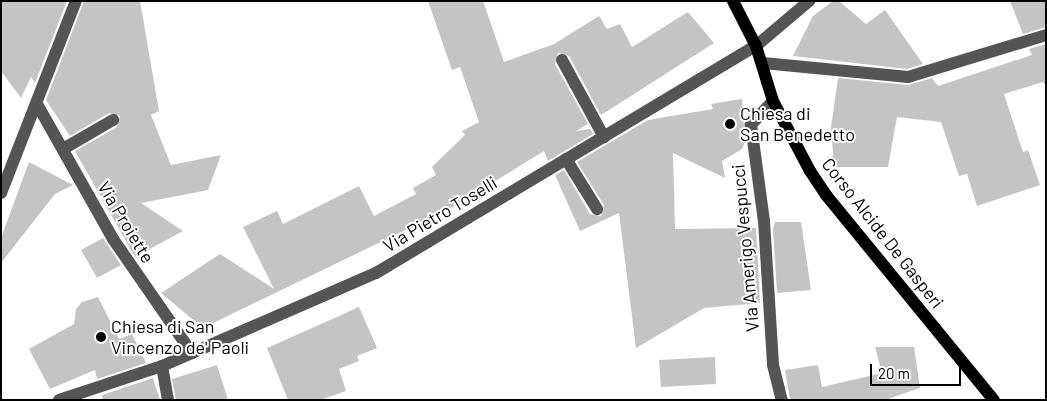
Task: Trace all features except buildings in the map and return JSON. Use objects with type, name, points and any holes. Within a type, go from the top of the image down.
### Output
[{"type":"main road","name":"Corso Alcide De Gasperi","points":[[733,1],[763,63],[773,101],[826,195],[994,400]]},
{"type":"street","points":[[1,193],[76,1]]},
{"type":"street","name":"Via Pietro Toselli","points":[[60,400],[162,366],[376,273],[756,46],[809,1]]},
{"type":"street","points":[[763,63],[908,77],[1046,35]]},
{"type":"street","points":[[562,60],[604,137]]},
{"type":"street","name":"Via Amerigo Vespucci","points":[[773,101],[751,125],[764,222],[773,365],[782,400]]},
{"type":"street","name":"Via Proiette","points":[[37,104],[114,240],[161,313],[192,353]]},
{"type":"street","points":[[62,148],[112,120]]},
{"type":"street","points":[[566,159],[597,209]]},
{"type":"street","points":[[162,366],[168,400]]},
{"type":"place","name":"Chiesa di San Benedetto","points":[[730,124]]},
{"type":"place","name":"Chiesa di San Vincenzo de' Paoli","points":[[101,337]]}]
